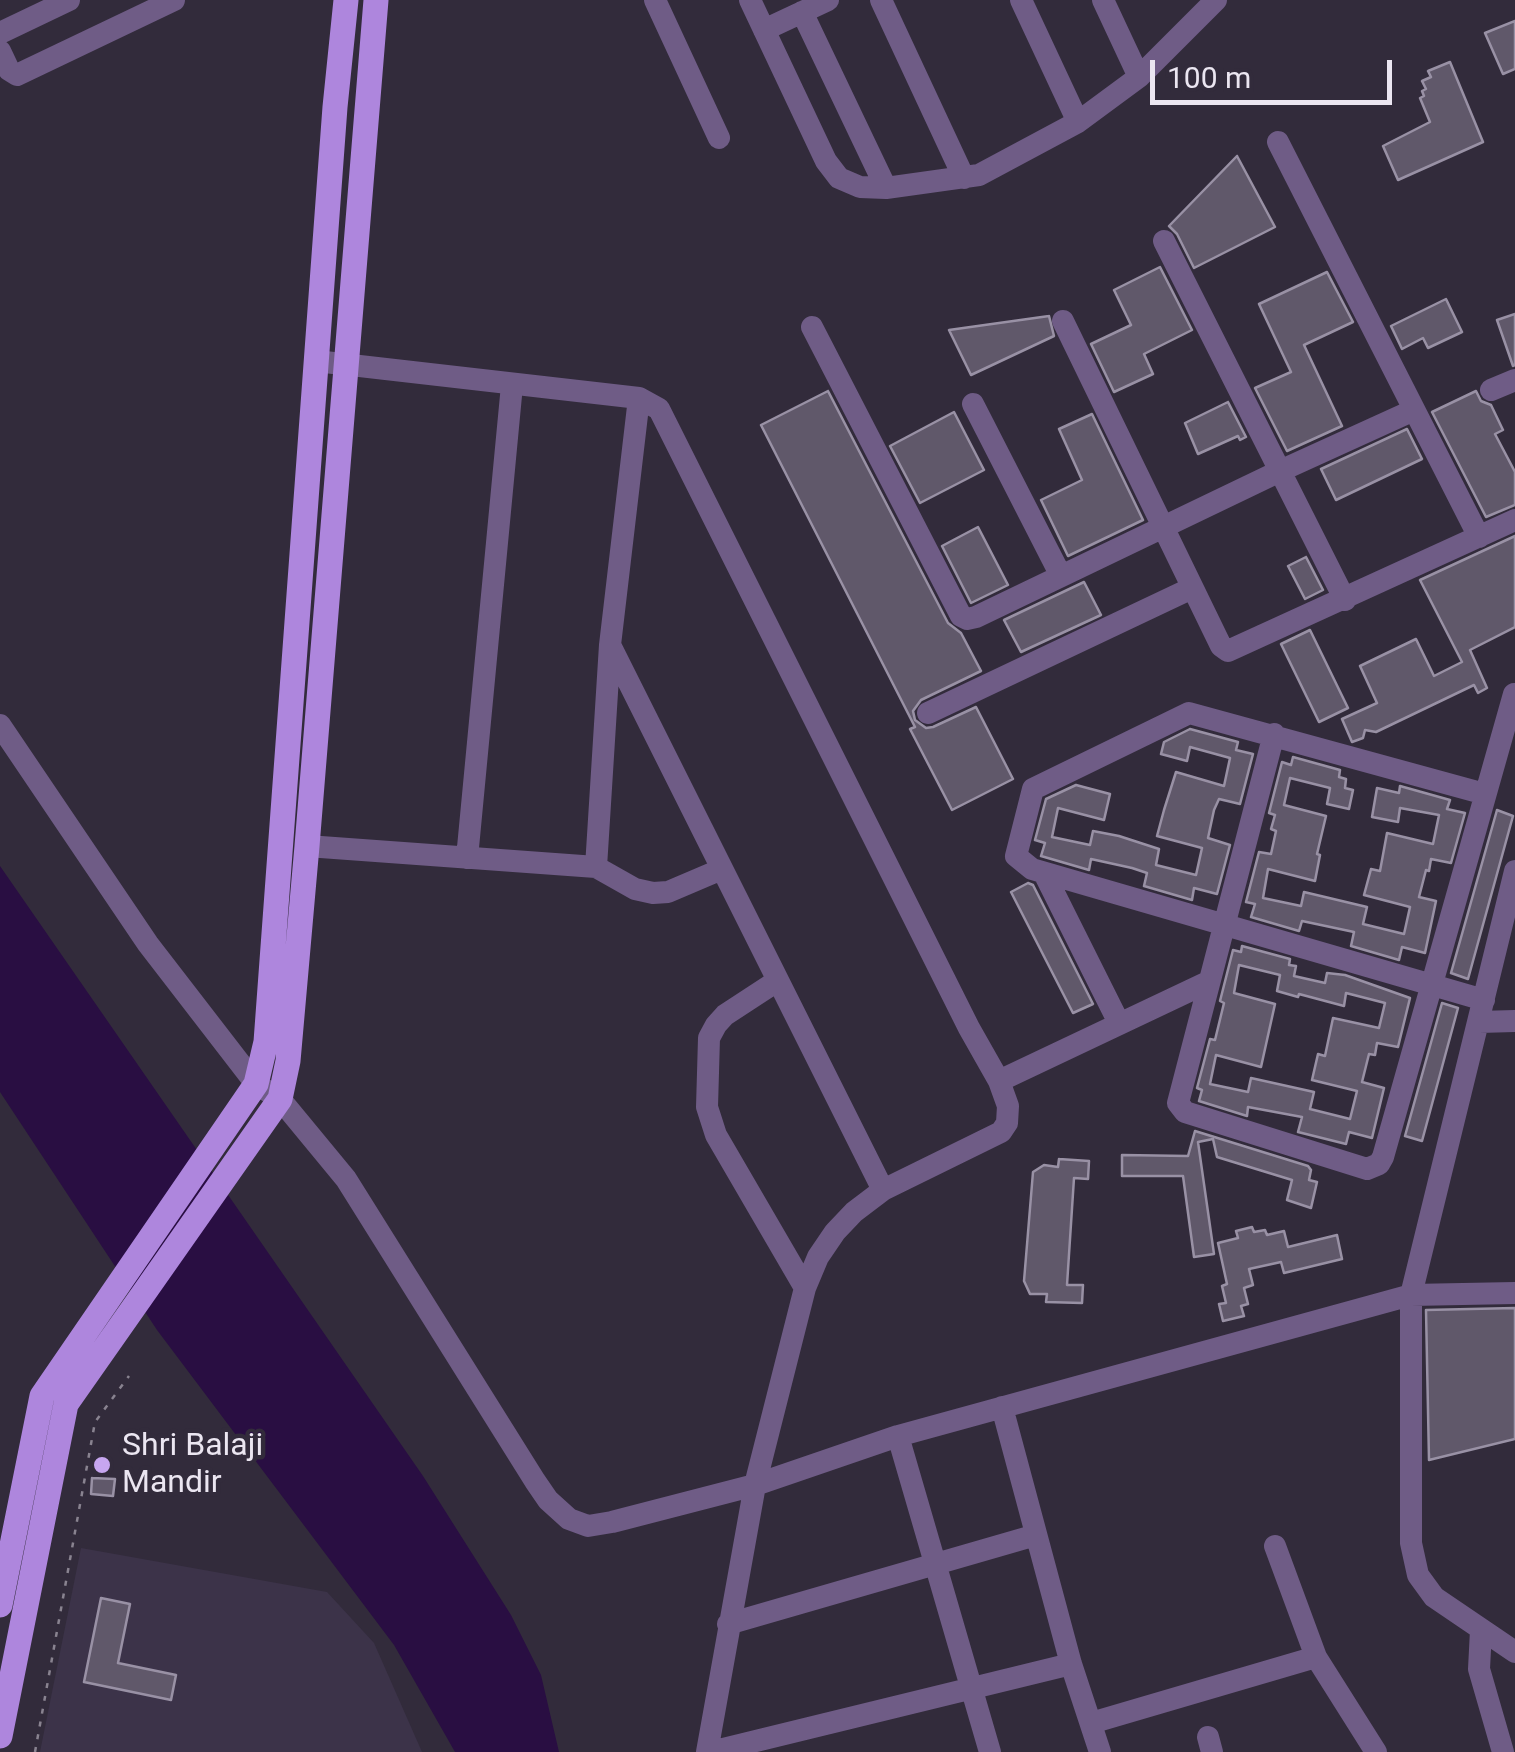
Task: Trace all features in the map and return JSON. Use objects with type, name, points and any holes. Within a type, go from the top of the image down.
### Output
[{"type":"main road","points":[[0,1606],[17,1539],[42,1396],[256,1084],[266,1042],[346,0]]},
{"type":"main road","points":[[0,1736],[17,1539],[66,1404],[280,1099],[288,1062],[307,846],[376,0]]},
{"type":"street","points":[[0,34],[69,0]]},
{"type":"street","points":[[0,51],[13,74],[22,73],[174,0]]},
{"type":"street","points":[[655,0],[720,138]]},
{"type":"street","points":[[750,0],[826,161],[840,178],[860,187],[886,188],[964,178],[1002,165],[1078,122],[1139,77],[1216,0]]},
{"type":"street","points":[[764,30],[828,0]]},
{"type":"street","points":[[881,0],[964,178]]},
{"type":"street","points":[[1021,0],[1078,122]]},
{"type":"street","points":[[1103,0],[1139,77]]},
{"type":"street","points":[[802,12],[886,188]]},
{"type":"street","points":[[1278,142],[1479,537]]},
{"type":"street","points":[[1164,241],[1345,600]]},
{"type":"street","points":[[1063,321],[1192,588],[1221,646],[1228,651],[1515,520]]},
{"type":"street","points":[[812,327],[961,616],[976,616],[1414,410]]},
{"type":"street","points":[[316,361],[651,402],[668,422],[960,1010],[1000,1081],[1008,1106],[1007,1124],[1001,1132],[883,1190],[854,1212],[818,1256],[805,1288],[755,1485],[728,1624],[709,1752],[1072,1664]]},
{"type":"street","points":[[1491,390],[1515,380]]},
{"type":"street","points":[[468,858],[512,385]]},
{"type":"street","points":[[596,866],[610,645],[639,398]]},
{"type":"street","points":[[973,404],[1061,576]]},
{"type":"street","points":[[928,714],[1192,588]]},
{"type":"street","points":[[610,645],[883,1190]]},
{"type":"street","points":[[1274,734],[1178,1096],[1180,1108],[1360,1170],[1374,1168],[1383,1158],[1514,694]]},
{"type":"street","points":[[1485,794],[1189,713],[1039,785],[1030,799],[1016,856],[1022,864],[1044,872],[1430,984],[1482,1011],[1515,1022]]},
{"type":"street","points":[[0,725],[148,944],[256,1084],[280,1099],[346,1179],[534,1481],[569,1519],[588,1526],[612,1522],[755,1485],[898,1436],[1411,1294],[1515,1293]]},
{"type":"street","points":[[307,846],[596,866],[635,889],[653,894],[668,892],[722,869]]},
{"type":"street","points":[[1515,871],[1411,1294],[1411,1543],[1418,1575],[1434,1597],[1515,1652]]},
{"type":"street","points":[[1044,872],[1119,1023]]},
{"type":"street","points":[[778,981],[725,1015],[716,1026],[710,1038],[707,1106],[716,1135],[805,1288]]},
{"type":"street","points":[[1000,1081],[1208,982]]},
{"type":"street","points":[[1002,1407],[1100,1752]]},
{"type":"street","points":[[898,1436],[990,1752]]},
{"type":"street","points":[[728,1624],[1036,1536]]},
{"type":"street","points":[[1275,1546],[1316,1657],[1376,1752]]},
{"type":"street","points":[[1481,1630],[1479,1670],[1503,1752]]},
{"type":"street","points":[[1091,1723],[1316,1657]]},
{"type":"path","points":[[35,1752],[95,1422],[129,1376]]},
{"type":"shaded area","points":[[0,866],[423,1476],[511,1615],[541,1675],[559,1752],[455,1752],[394,1645],[157,1330],[0,1092]]},
{"type":"shaded area","points":[[81,1548],[327,1592],[374,1643],[422,1752],[40,1752]]},
{"type":"building","points":[[1515,21],[1515,69],[1503,74],[1485,33]]},
{"type":"building","points":[[1450,62],[1483,142],[1398,180],[1383,146],[1430,122],[1420,98],[1426,89],[1422,81],[1431,77],[1428,71]]},
{"type":"building","points":[[1237,156],[1275,227],[1194,268],[1169,226]]},
{"type":"building","points":[[1160,267],[1192,330],[1144,354],[1153,374],[1114,392],[1091,344],[1131,325],[1114,290]]},
{"type":"building","points":[[1327,272],[1353,322],[1304,345],[1342,426],[1287,451],[1255,388],[1291,372],[1259,304]]},
{"type":"building","points":[[1446,299],[1462,332],[1428,348],[1423,338],[1402,349],[1391,326]]},
{"type":"building","points":[[1515,314],[1515,365],[1513,366],[1497,320]]},
{"type":"building","points":[[1049,316],[1054,336],[971,375],[949,330]]},
{"type":"building","points":[[828,391],[948,623],[961,633],[981,671],[921,700],[913,711],[915,720],[926,728],[933,727],[976,707],[1013,779],[952,810],[910,729],[915,727],[761,425]]},
{"type":"building","points":[[1476,391],[1481,401],[1491,405],[1503,430],[1495,434],[1515,472],[1515,505],[1486,517],[1432,412]]},
{"type":"building","points":[[1228,402],[1246,437],[1240,440],[1238,436],[1198,454],[1185,423]]},
{"type":"building","points":[[954,412],[984,470],[920,503],[890,446]]},
{"type":"building","points":[[1092,414],[1143,520],[1068,556],[1041,500],[1082,480],[1059,429]]},
{"type":"building","points":[[1407,429],[1422,459],[1336,500],[1321,469]]},
{"type":"building","points":[[978,527],[1008,585],[971,603],[942,546]]},
{"type":"building","points":[[1515,536],[1515,627],[1470,650],[1487,688],[1478,693],[1474,685],[1376,732],[1365,730],[1363,738],[1352,742],[1342,719],[1377,703],[1360,666],[1416,639],[1434,676],[1462,662],[1420,580]]},
{"type":"building","points":[[1306,557],[1323,590],[1305,599],[1288,566]]},
{"type":"building","points":[[1084,582],[1101,615],[1021,652],[1004,620]]},
{"type":"building","points":[[1310,630],[1348,708],[1319,722],[1281,644]]},
{"type":"building","points":[[1190,729],[1238,742],[1236,750],[1253,754],[1240,804],[1219,799],[1214,810],[1208,838],[1230,845],[1217,894],[1194,888],[1192,900],[1144,886],[1147,873],[1132,868],[1091,859],[1089,870],[1041,856],[1045,843],[1035,840],[1046,799],[1076,785],[1110,794],[1104,820],[1058,808],[1052,837],[1090,845],[1093,831],[1119,836],[1159,849],[1156,865],[1196,875],[1202,848],[1157,836],[1164,810],[1176,772],[1224,786],[1230,758],[1190,747],[1187,761],[1161,754],[1164,742]]},
{"type":"building","points":[[1293,757],[1340,770],[1339,777],[1346,779],[1345,788],[1353,790],[1349,809],[1327,804],[1330,788],[1290,778],[1284,805],[1326,816],[1315,881],[1268,869],[1263,898],[1301,906],[1304,892],[1367,907],[1363,924],[1404,934],[1410,907],[1364,895],[1371,869],[1380,871],[1387,833],[1433,844],[1439,815],[1400,808],[1398,822],[1372,817],[1377,788],[1399,793],[1400,786],[1450,800],[1447,809],[1465,813],[1451,863],[1431,859],[1429,871],[1426,870],[1419,897],[1436,901],[1425,953],[1402,947],[1399,960],[1351,946],[1354,932],[1302,921],[1299,931],[1251,917],[1255,904],[1246,902],[1259,852],[1271,854],[1276,831],[1271,829],[1275,815],[1269,813],[1282,762],[1291,765]]},
{"type":"building","points":[[1497,810],[1513,816],[1468,979],[1451,973]]},
{"type":"building","points":[[1028,883],[1033,885],[1093,1004],[1073,1013],[1011,892]]},
{"type":"building","points":[[1242,946],[1290,959],[1289,965],[1296,966],[1294,976],[1325,983],[1327,973],[1345,975],[1410,998],[1398,1047],[1377,1043],[1375,1055],[1369,1054],[1362,1082],[1384,1088],[1372,1138],[1349,1132],[1346,1144],[1298,1132],[1302,1117],[1248,1107],[1247,1116],[1199,1101],[1202,1090],[1197,1088],[1210,1039],[1215,1040],[1233,950],[1241,952]],"holes":[[[1239,965],[1280,975],[1277,991],[1298,997],[1299,994],[1344,1006],[1346,993],[1385,1003],[1379,1028],[1333,1018],[1325,1056],[1318,1054],[1312,1080],[1357,1091],[1350,1119],[1310,1109],[1314,1092],[1251,1078],[1248,1092],[1210,1084],[1216,1055],[1261,1067],[1275,1004],[1234,993]]]},
{"type":"building","points":[[1442,1003],[1458,1008],[1422,1141],[1405,1136]]},
{"type":"building","points":[[1195,1131],[1308,1166],[1309,1180],[1317,1182],[1311,1208],[1287,1200],[1292,1180],[1217,1157],[1213,1139],[1198,1142],[1214,1254],[1194,1257],[1183,1176],[1122,1176],[1122,1155],[1188,1156]]},
{"type":"building","points":[[1059,1159],[1089,1161],[1088,1179],[1074,1178],[1067,1285],[1083,1285],[1082,1303],[1046,1302],[1047,1294],[1030,1294],[1024,1281],[1033,1172],[1044,1165],[1058,1167]]},
{"type":"building","points":[[1252,1227],[1254,1232],[1265,1230],[1267,1235],[1284,1231],[1288,1247],[1337,1235],[1342,1259],[1284,1273],[1281,1262],[1249,1269],[1253,1285],[1244,1288],[1248,1304],[1241,1306],[1244,1316],[1223,1321],[1219,1304],[1226,1303],[1222,1286],[1227,1284],[1218,1243],[1238,1238],[1236,1231]]},
{"type":"building","points":[[1515,1308],[1515,1439],[1429,1460],[1426,1310]]},
{"type":"building","points":[[92,1478],[115,1479],[113,1496],[91,1494]]},
{"type":"building","points":[[101,1598],[130,1604],[118,1663],[176,1675],[171,1700],[84,1682]]},
{"type":"place","name":"Shri Balaji Mandir","points":[[102,1465]]}]
